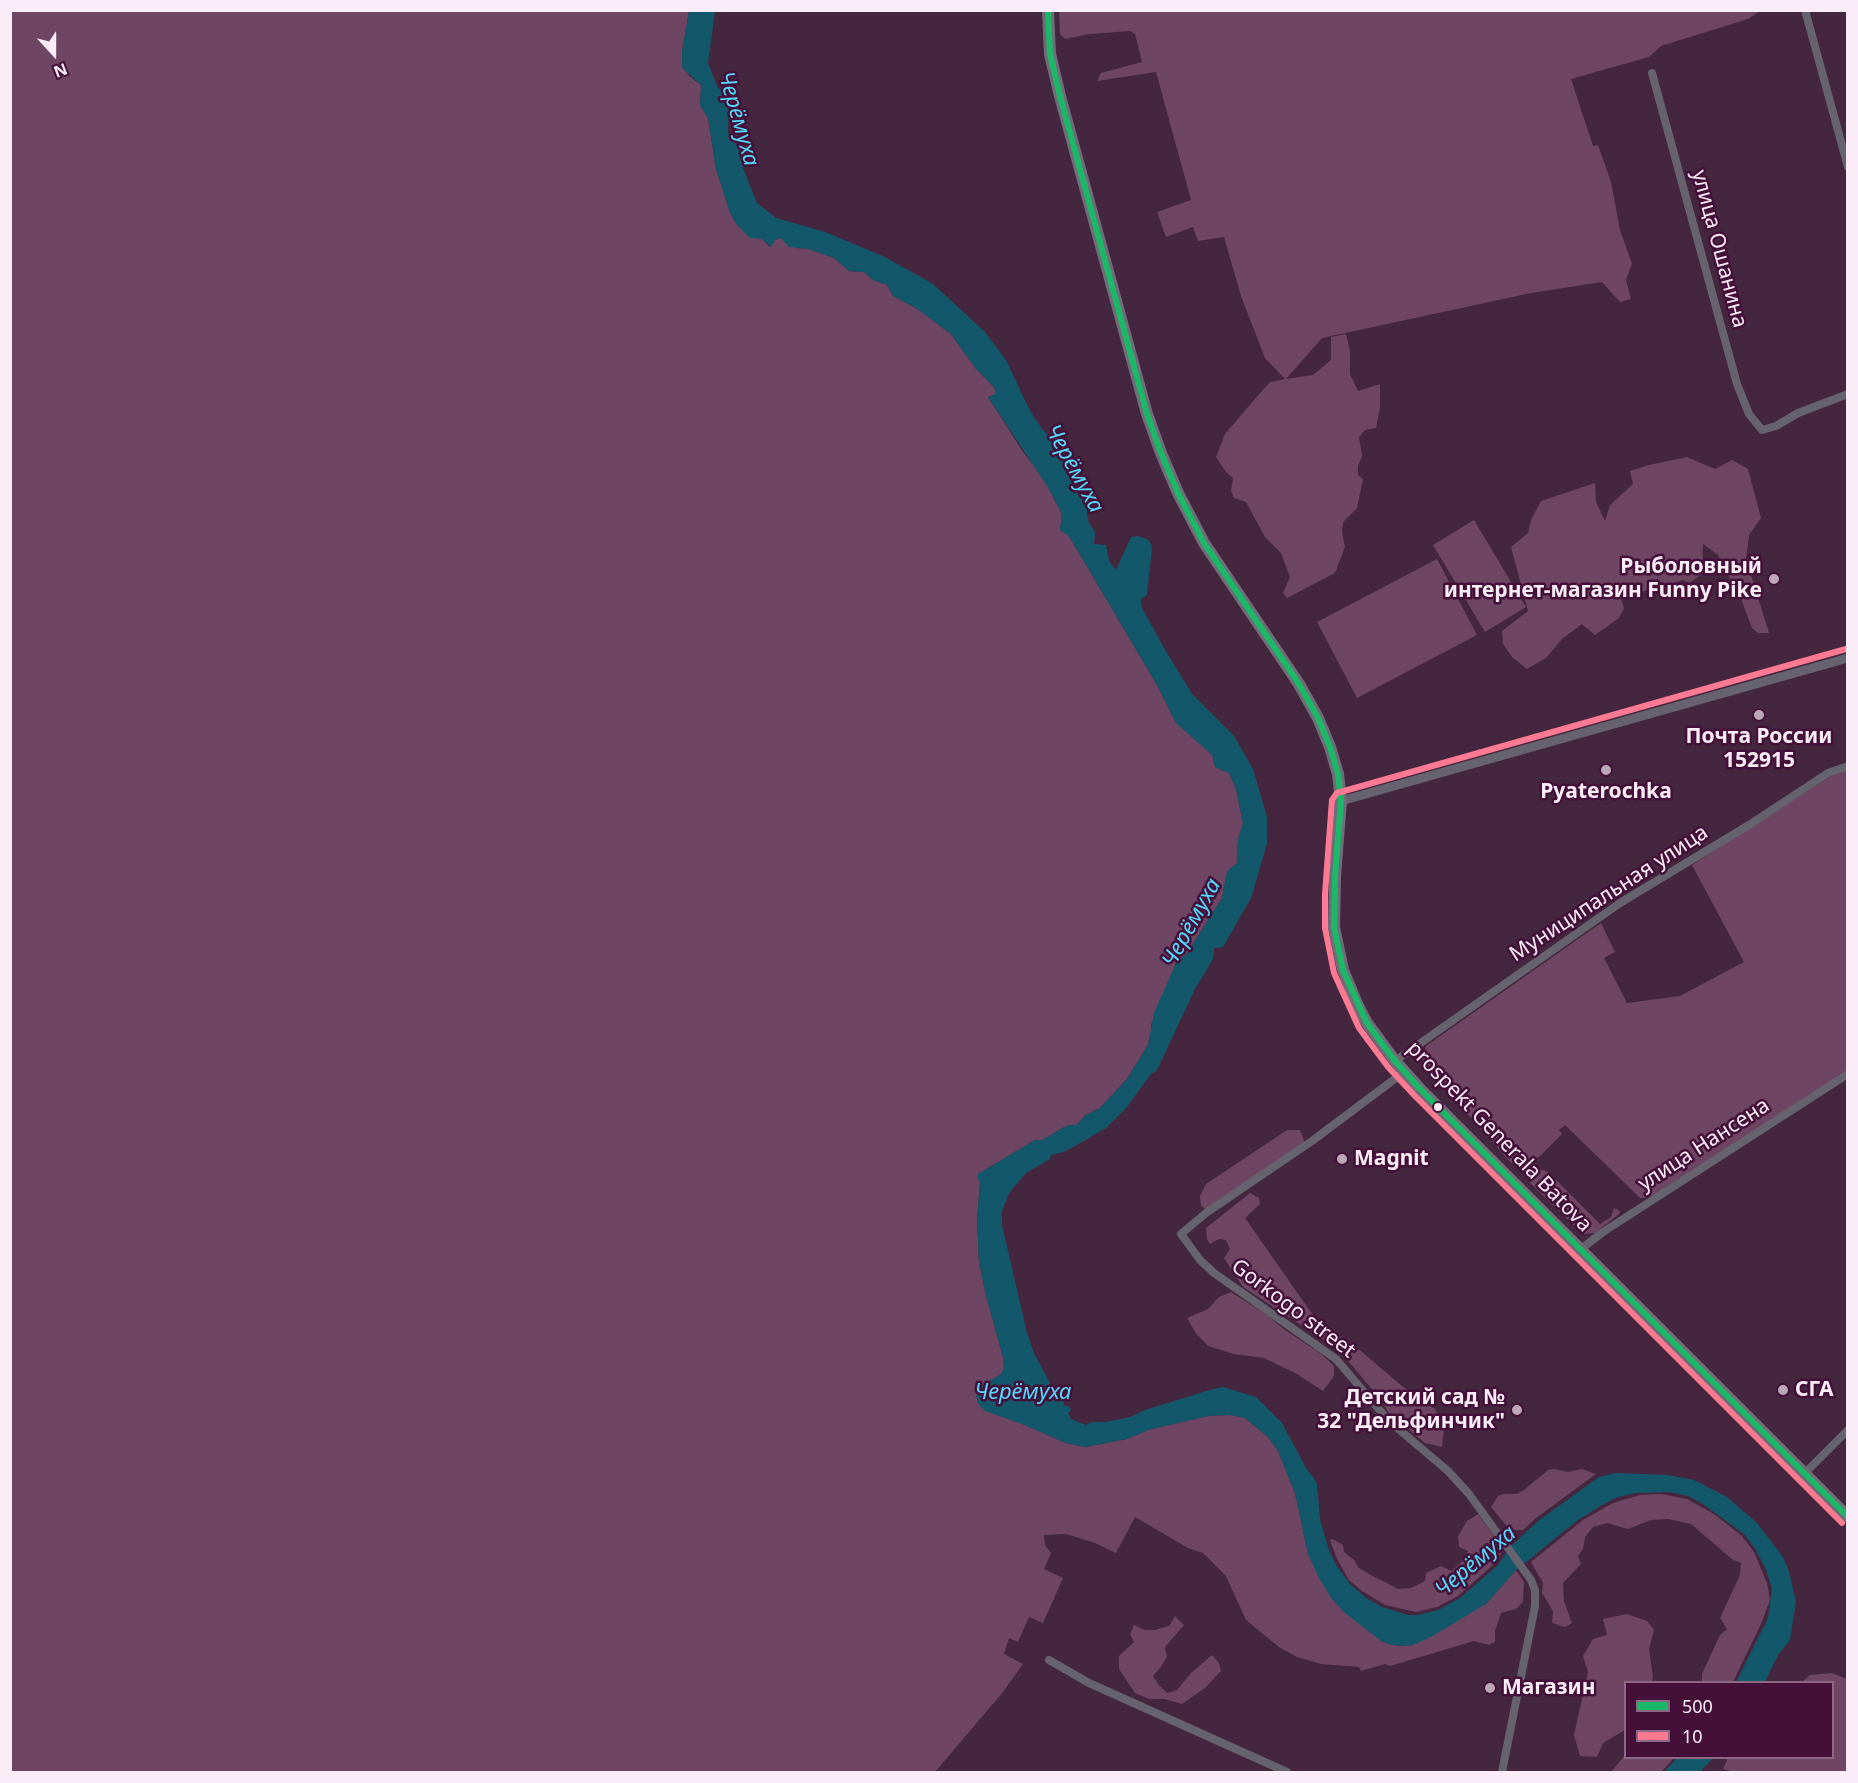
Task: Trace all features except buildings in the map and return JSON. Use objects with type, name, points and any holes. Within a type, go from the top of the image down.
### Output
[{"type":"main road","name":"prospekt Generala Batova","points":[[1048,10],[1049,43],[1054,75],[1148,414],[1171,477],[1204,543],[1288,666],[1310,703],[1332,754],[1338,774],[1341,801],[1334,894],[1334,927],[1339,955],[1358,1006],[1367,1023],[1404,1072],[1848,1517]]},
{"type":"street","points":[[1805,10],[1848,167]]},
{"type":"street","name":"улица Ошанина","points":[[1652,73],[1737,384],[1749,414],[1762,429],[1776,426],[1798,413],[1848,394]]},
{"type":"street","points":[[1341,801],[1848,658]]},
{"type":"street","name":"Муниципальная улица","points":[[1395,1061],[1620,903],[1749,825],[1828,773],[1848,766]]},
{"type":"street","name":"Gorkogo street","points":[[1404,1072],[1312,1141],[1206,1213],[1181,1234],[1214,1273],[1336,1359],[1389,1420],[1448,1472],[1469,1494],[1527,1574],[1535,1590],[1535,1606],[1502,1773]]},
{"type":"street","name":"улица Нансена","points":[[1581,1250],[1612,1226],[1848,1074]]},
{"type":"street","points":[[1804,1474],[1848,1431]]},
{"type":"street","points":[[1049,1660],[1089,1683],[1287,1773]]},
{"type":"shaded area","points":[[10,11],[689,11],[682,52],[689,76],[701,85],[700,105],[708,118],[716,169],[730,213],[737,225],[762,239],[770,247],[775,240],[781,238],[797,248],[809,249],[834,258],[849,271],[864,272],[873,280],[887,285],[893,296],[916,308],[951,334],[976,369],[994,387],[996,394],[988,397],[1049,489],[1062,514],[1060,530],[1069,536],[1157,685],[1176,723],[1213,755],[1215,767],[1229,773],[1236,789],[1243,824],[1238,839],[1237,863],[1227,872],[1222,898],[1186,955],[1177,961],[1151,1025],[1148,1045],[1127,1079],[1100,1108],[1086,1115],[1076,1125],[1068,1125],[1042,1140],[1035,1140],[978,1174],[980,1181],[977,1220],[979,1262],[1004,1368],[1001,1374],[982,1386],[1022,1424],[1066,1443],[1085,1447],[1127,1439],[1148,1430],[1208,1416],[1230,1415],[1245,1418],[1268,1437],[1278,1451],[1295,1493],[1308,1554],[1381,1641],[1404,1646],[1486,1604],[1516,1570],[1524,1582],[1523,1602],[1516,1609],[1501,1613],[1495,1631],[1495,1642],[1489,1645],[1474,1641],[1390,1666],[1385,1664],[1361,1671],[1359,1667],[1321,1664],[1297,1657],[1279,1647],[1246,1620],[1226,1576],[1203,1553],[1188,1548],[1135,1517],[1116,1553],[1095,1543],[1066,1534],[1044,1535],[1045,1545],[1051,1553],[1044,1569],[1063,1578],[1043,1623],[1029,1617],[1018,1642],[1009,1638],[1004,1654],[1023,1664],[1003,1692],[935,1772],[11,1772]]},
{"type":"shaded area","points":[[1059,11],[1760,11],[1748,19],[1661,46],[1649,57],[1571,79],[1593,146],[1598,145],[1611,182],[1620,230],[1632,264],[1626,280],[1631,299],[1620,302],[1602,282],[1531,293],[1322,338],[1286,379],[1313,375],[1331,360],[1331,337],[1346,334],[1350,351],[1350,374],[1358,391],[1380,384],[1380,407],[1376,428],[1365,430],[1359,437],[1362,456],[1358,466],[1358,475],[1363,479],[1357,508],[1343,522],[1345,547],[1335,573],[1287,598],[1283,593],[1290,577],[1281,553],[1265,537],[1246,502],[1234,498],[1231,491],[1233,478],[1216,457],[1225,434],[1254,400],[1270,382],[1285,379],[1265,358],[1241,296],[1224,237],[1198,241],[1193,227],[1166,237],[1157,212],[1191,200],[1156,72],[1097,81],[1101,73],[1142,62],[1135,34],[1130,31],[1090,34],[1065,39],[1060,34]]},
{"type":"shaded area","points":[[1687,457],[1715,469],[1732,460],[1748,469],[1761,518],[1749,535],[1746,559],[1769,633],[1758,633],[1752,628],[1741,599],[1718,555],[1703,544],[1702,574],[1689,583],[1683,580],[1621,598],[1624,608],[1619,618],[1595,635],[1582,624],[1562,639],[1546,658],[1527,669],[1512,657],[1503,644],[1502,631],[1528,611],[1511,547],[1528,533],[1531,520],[1541,501],[1595,483],[1596,502],[1605,521],[1610,505],[1633,484],[1630,471]]},
{"type":"shaded area","points":[[1474,520],[1526,607],[1485,632],[1433,545]]},
{"type":"shaded area","points":[[1437,559],[1477,635],[1357,698],[1317,622]]},
{"type":"shaded area","points":[[1847,770],[1847,1071],[1655,1195],[1646,1198],[1640,1198],[1565,1125],[1559,1130],[1562,1134],[1539,1157],[1525,1166],[1511,1163],[1423,1064],[1422,1055],[1426,1046],[1601,923],[1615,952],[1604,958],[1627,1003],[1680,996],[1744,962],[1692,865],[1831,776]]},
{"type":"shaded area","points":[[1287,1130],[1300,1130],[1305,1143],[1207,1210],[1201,1206],[1200,1196],[1206,1184]]},
{"type":"shaded area","points":[[1540,1169],[1548,1172],[1600,1224],[1611,1217],[1614,1208],[1620,1211],[1619,1214],[1595,1233],[1583,1234],[1530,1183],[1530,1176]]},
{"type":"shaded area","points":[[1250,1193],[1259,1198],[1260,1204],[1245,1218],[1315,1318],[1435,1409],[1444,1428],[1442,1447],[1425,1443],[1388,1412],[1382,1401],[1338,1349],[1243,1287],[1224,1258],[1230,1249],[1226,1240],[1219,1239],[1210,1244],[1206,1228]]},
{"type":"shaded area","points":[[1231,1292],[1320,1353],[1334,1366],[1334,1376],[1323,1391],[1297,1374],[1264,1358],[1234,1354],[1208,1346],[1195,1332],[1187,1318],[1208,1309],[1219,1297]]},
{"type":"shaded area","points":[[1582,1469],[1596,1474],[1523,1530],[1510,1530],[1491,1507],[1498,1496],[1517,1494],[1548,1470],[1568,1472]]},
{"type":"shaded area","points":[[1661,1494],[1687,1499],[1714,1514],[1742,1536],[1754,1552],[1767,1583],[1770,1600],[1733,1681],[1702,1681],[1702,1674],[1720,1635],[1727,1629],[1720,1618],[1740,1575],[1741,1563],[1733,1560],[1691,1524],[1668,1519],[1651,1520],[1628,1529],[1607,1523],[1593,1527],[1585,1537],[1583,1549],[1578,1556],[1581,1564],[1563,1583],[1564,1601],[1572,1623],[1565,1627],[1552,1623],[1553,1611],[1542,1593],[1543,1583],[1531,1562],[1583,1520],[1613,1503],[1640,1495]]},
{"type":"shaded area","points":[[1478,1514],[1504,1549],[1494,1564],[1458,1596],[1437,1607],[1416,1612],[1385,1605],[1362,1591],[1349,1580],[1337,1559],[1330,1540],[1333,1539],[1343,1545],[1344,1552],[1354,1560],[1359,1568],[1369,1574],[1398,1589],[1411,1588],[1425,1581],[1426,1573],[1441,1566],[1452,1571],[1465,1558],[1468,1551],[1459,1547],[1458,1536],[1467,1521]]},
{"type":"shaded area","points":[[1627,1614],[1647,1621],[1654,1630],[1649,1649],[1653,1677],[1652,1681],[1624,1681],[1624,1731],[1603,1743],[1597,1757],[1580,1756],[1574,1735],[1588,1672],[1583,1656],[1593,1639],[1607,1635],[1603,1619]]},
{"type":"shaded area","points":[[1175,1616],[1184,1625],[1165,1647],[1167,1657],[1153,1676],[1159,1685],[1167,1693],[1177,1690],[1191,1673],[1212,1655],[1219,1663],[1221,1671],[1205,1688],[1182,1704],[1164,1699],[1149,1699],[1135,1693],[1119,1669],[1119,1656],[1134,1642],[1130,1634],[1134,1625],[1145,1630],[1155,1630],[1169,1626]]},
{"type":"shaded area","points":[[1832,1673],[1847,1679],[1847,1772],[1734,1772],[1723,1769],[1728,1759],[1834,1759],[1834,1681],[1803,1681],[1810,1675]]},
{"type":"shaded area","points":[[1624,1756],[1624,1759],[1673,1759],[1661,1772],[1611,1772]]},
{"type":"water","name":"Черёмуха","points":[[689,11],[715,11],[708,63],[718,88],[729,96],[728,133],[739,135],[743,168],[757,203],[776,218],[825,232],[885,257],[933,284],[985,332],[1006,360],[1029,409],[1050,437],[1055,451],[1076,475],[1086,501],[1088,521],[1095,532],[1094,544],[1106,545],[1109,561],[1116,570],[1131,537],[1138,536],[1149,540],[1152,547],[1147,595],[1141,599],[1141,606],[1192,694],[1234,736],[1253,769],[1267,817],[1267,844],[1251,898],[1223,947],[1214,948],[1213,959],[1195,989],[1157,1070],[1150,1075],[1127,1107],[1106,1128],[1063,1152],[1051,1155],[1050,1159],[1026,1173],[1009,1193],[1002,1211],[1002,1225],[1027,1333],[1034,1353],[1053,1389],[1063,1394],[1064,1406],[1069,1406],[1071,1410],[1068,1413],[1071,1419],[1086,1425],[1091,1422],[1130,1417],[1145,1410],[1223,1387],[1256,1397],[1282,1423],[1317,1484],[1320,1520],[1336,1565],[1350,1584],[1366,1598],[1382,1607],[1408,1615],[1438,1610],[1460,1598],[1497,1566],[1512,1545],[1538,1521],[1599,1477],[1616,1473],[1667,1475],[1694,1480],[1727,1497],[1757,1523],[1783,1557],[1789,1572],[1796,1601],[1790,1640],[1778,1655],[1765,1681],[1736,1681],[1768,1618],[1772,1589],[1766,1570],[1745,1535],[1703,1504],[1688,1496],[1670,1492],[1636,1493],[1618,1497],[1602,1505],[1578,1520],[1516,1570],[1486,1604],[1431,1637],[1413,1645],[1392,1645],[1381,1641],[1345,1613],[1332,1599],[1308,1554],[1295,1493],[1278,1451],[1268,1437],[1245,1418],[1230,1415],[1208,1416],[1148,1430],[1127,1439],[1085,1447],[1066,1443],[985,1411],[978,1403],[976,1396],[982,1386],[1001,1374],[1004,1368],[979,1262],[977,1220],[980,1182],[978,1174],[1035,1140],[1042,1140],[1068,1125],[1076,1125],[1086,1115],[1100,1108],[1127,1079],[1148,1045],[1154,1013],[1177,961],[1186,955],[1222,898],[1227,871],[1237,863],[1238,839],[1243,824],[1236,789],[1229,773],[1215,767],[1212,755],[1176,723],[1157,685],[1069,536],[1060,530],[1062,514],[1049,489],[988,397],[996,394],[994,387],[976,369],[951,334],[916,308],[893,296],[887,285],[873,280],[864,272],[849,271],[834,258],[809,249],[789,247],[781,238],[775,240],[771,247],[762,239],[750,238],[737,225],[730,213],[716,169],[708,118],[700,105],[701,85],[682,68],[682,52]]},
{"type":"water","points":[[1676,1759],[1712,1759],[1700,1772],[1664,1772]]},
{"type":"transit line","name":"500","points":[[1048,10],[1050,54],[1060,96],[1147,414],[1161,453],[1178,493],[1204,543],[1299,684],[1318,718],[1330,747],[1338,774],[1341,801],[1335,876],[1334,927],[1343,970],[1367,1023],[1395,1061],[1421,1090],[1848,1517]]},
{"type":"transit line","name":"10","points":[[1842,1523],[1388,1067],[1359,1028],[1334,973],[1325,928],[1325,894],[1332,800],[1337,793],[1846,649]]},
{"type":"place","name":"Рыболовный интернет-магазин Funny Pike","points":[[1774,579]]},
{"type":"place","name":"Почта России 152915","points":[[1759,715]]},
{"type":"place","name":"Pyaterochka","points":[[1606,770]]},
{"type":"place","name":"Magnit","points":[[1342,1159]]},
{"type":"place","name":"СГА","points":[[1783,1390]]},
{"type":"place","name":"Детский сад № 32 \"Дельфинчик\"","points":[[1517,1410]]},
{"type":"place","name":"Магазин","points":[[1490,1688]]}]
